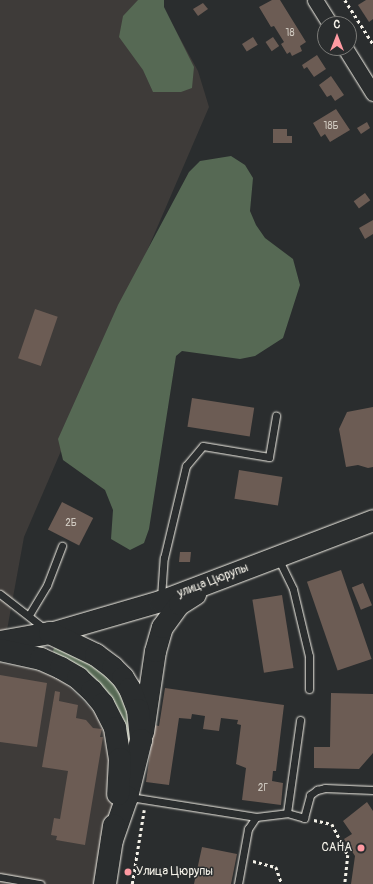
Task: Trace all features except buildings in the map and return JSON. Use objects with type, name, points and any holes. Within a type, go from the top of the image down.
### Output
[{"type":"main road","name":"улица Цюрупы","points":[[50,633],[160,601],[373,520]]},
{"type":"main road","points":[[112,840],[137,798],[141,740],[155,651],[162,627],[179,604],[220,578]]},
{"type":"main road","points":[[0,642],[50,633],[96,655],[123,678],[130,690],[138,710],[141,740]]},
{"type":"main road","points":[[0,650],[41,659],[78,678],[92,692],[111,719],[115,728],[120,759],[112,840],[104,884]]},
{"type":"street","points":[[315,0],[325,16]]},
{"type":"street","points":[[350,56],[373,93]]},
{"type":"lane","points":[[160,601],[164,558],[186,466],[203,446],[269,457],[276,416]]},
{"type":"lane","points":[[29,615],[48,585],[62,546]]},
{"type":"lane","points":[[278,556],[293,589],[309,656],[309,689]]},
{"type":"lane","points":[[0,594],[29,615],[50,633]]},
{"type":"lane","points":[[286,813],[300,720]]},
{"type":"lane","points":[[137,798],[256,817],[286,813],[304,818],[310,795],[317,790],[325,788],[373,790]]},
{"type":"lane","points":[[238,884],[248,829],[256,817]]},
{"type":"lane","points":[[0,877],[40,884]]},
{"type":"path","points":[[345,0],[373,44]]},
{"type":"path","points":[[132,884],[137,798]]},
{"type":"path","points":[[304,818],[332,824],[348,855],[345,884]]},
{"type":"path","points":[[243,858],[276,867],[282,884]]},
{"type":"shaded area","points":[[0,0],[159,0],[198,71],[209,107],[24,537],[1,663],[57,675],[100,718],[127,775],[110,884],[0,884]]},
{"type":"green space","points":[[138,0],[164,0],[164,7],[194,67],[192,88],[181,92],[153,92],[143,70],[119,37],[123,16]]},
{"type":"green space","points":[[231,156],[245,165],[253,178],[250,211],[256,225],[265,238],[293,259],[300,285],[283,338],[255,356],[240,359],[182,351],[176,356],[149,529],[144,543],[130,550],[111,539],[113,510],[105,490],[63,460],[58,439],[118,305],[189,172],[200,161]]},
{"type":"green space","points":[[57,646],[72,650],[112,680],[126,700],[132,755],[53,651]]},
{"type":"place","name":"САНА","points":[[361,848]]},
{"type":"place","name":"Улица Цюрупы","points":[[128,872]]}]
